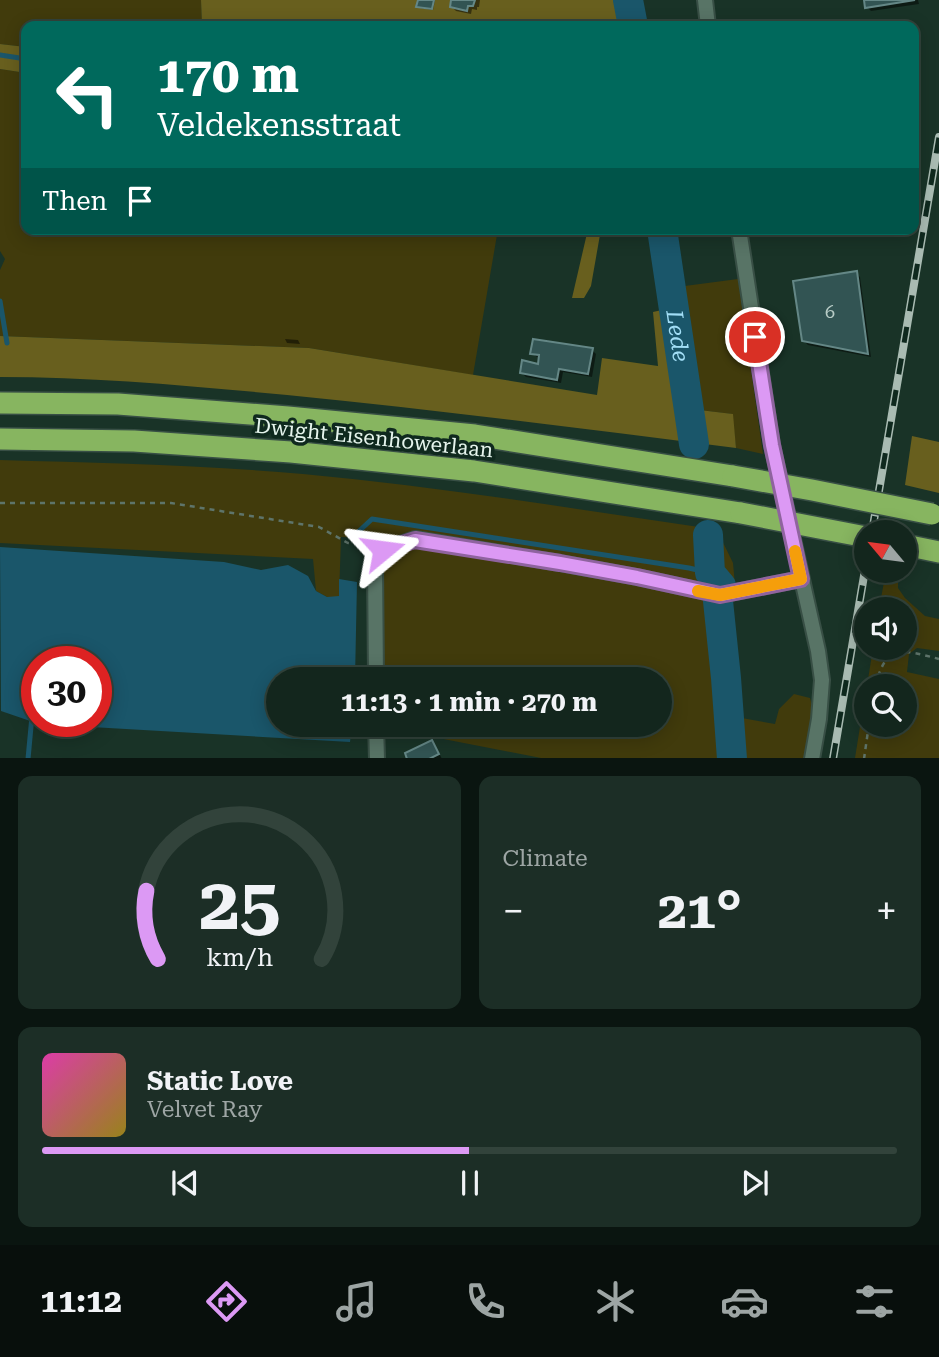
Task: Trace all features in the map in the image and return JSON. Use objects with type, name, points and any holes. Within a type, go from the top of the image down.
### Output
[{"type":"highway","name":"Dwight Eisenhowerlaan","points":[[0,403],[132,405],[462,434],[733,476],[935,515]]},
{"type":"highway","name":"Dwight Eisenhowerlaan","points":[[0,439],[134,441],[291,452],[474,471],[741,513],[854,535]]},
{"type":"street","points":[[705,0],[707,21]]},
{"type":"street","points":[[740,235],[772,445],[822,680],[812,758]]},
{"type":"street","points":[[376,667],[375,565],[383,550],[415,540],[560,563],[720,595],[801,579]]},
{"type":"street","points":[[376,737],[377,758]]},
{"type":"path","points":[[0,503],[171,503],[319,527],[348,543],[369,545],[383,550]]},
{"type":"path","points":[[880,674],[883,662],[897,652],[906,651],[939,659]]},
{"type":"path","points":[[864,758],[867,737]]},
{"type":"shaded area","points":[[0,0],[201,0],[202,21],[21,21],[21,46],[0,44]]},
{"type":"shaded area","points":[[201,0],[637,0],[641,21],[202,21]]},
{"type":"shaded area","points":[[0,44],[21,46],[21,72],[0,69]]},
{"type":"shaded area","points":[[0,69],[21,72],[21,235],[497,235],[473,375],[309,348],[0,336],[0,270],[5,259],[0,251]]},
{"type":"shaded area","points":[[587,235],[600,235],[591,286],[584,298],[572,298]]},
{"type":"shaded area","points":[[738,279],[763,454],[736,448],[732,414],[691,409],[677,287]]},
{"type":"shaded area","points":[[679,306],[691,409],[733,414],[736,448],[287,395],[108,380],[0,377],[0,336],[309,348],[597,395],[602,358],[658,366],[653,312]]},
{"type":"shaded area","points":[[912,436],[939,442],[939,493],[905,485]]},
{"type":"shaded area","points":[[0,460],[228,468],[353,479],[551,505],[718,532],[733,563],[735,585],[714,713],[775,724],[779,709],[794,694],[810,698],[813,709],[805,758],[541,758],[433,737],[672,737],[672,667],[383,667],[384,539],[341,537],[339,597],[327,597],[316,591],[313,559],[0,543]]},
{"type":"shaded area","points":[[884,583],[898,583],[904,597],[881,597]]},
{"type":"shaded area","points":[[917,609],[925,616],[939,619],[939,651],[917,648]]},
{"type":"shaded area","points":[[871,660],[908,660],[907,672],[916,674],[869,674]]},
{"type":"shaded area","points":[[917,674],[939,679],[939,758],[855,758],[858,737],[917,737]]},
{"type":"water","points":[[0,547],[224,562],[261,570],[288,565],[308,576],[316,591],[327,597],[339,596],[339,579],[357,582],[355,667],[266,667],[266,737],[351,737],[350,742],[112,728],[112,646],[21,646],[21,718],[1,711]]},
{"type":"building","points":[[418,0],[434,0],[432,9],[416,7]]},
{"type":"building","points":[[451,0],[475,0],[473,6],[468,6],[467,11],[450,7]]},
{"type":"building","points":[[864,0],[915,0],[865,8]]},
{"type":"building","points":[[857,271],[868,354],[802,341],[793,281]]},
{"type":"building","points":[[533,339],[593,348],[588,374],[559,369],[557,380],[520,373],[522,360],[538,364],[539,355],[530,354]]},
{"type":"building","points":[[432,740],[439,754],[431,758],[407,758],[405,753]]},
{"type":"waterway","name":"Lede","points":[[628,0],[632,21]]},
{"type":"waterway","points":[[0,55],[21,58]]},
{"type":"waterway","name":"Lede","points":[[663,235],[694,444]]},
{"type":"waterway","points":[[0,301],[7,343]]},
{"type":"waterway","points":[[357,533],[372,519],[710,573]]},
{"type":"waterway","name":"Lede","points":[[708,535],[710,573],[721,586]]},
{"type":"waterway","name":"Lede","points":[[718,601],[732,758]]},
{"type":"waterway","points":[[28,758],[30,737]]},
{"type":"railway","points":[[874,520],[939,137]]},
{"type":"railway","points":[[833,758],[863,583]]},
{"type":"slow traffic","points":[[698,591],[720,595],[801,579],[795,551]]},
{"type":"route","points":[[383,550],[415,540],[560,563],[720,595],[801,579],[772,445],[755,337]]}]
